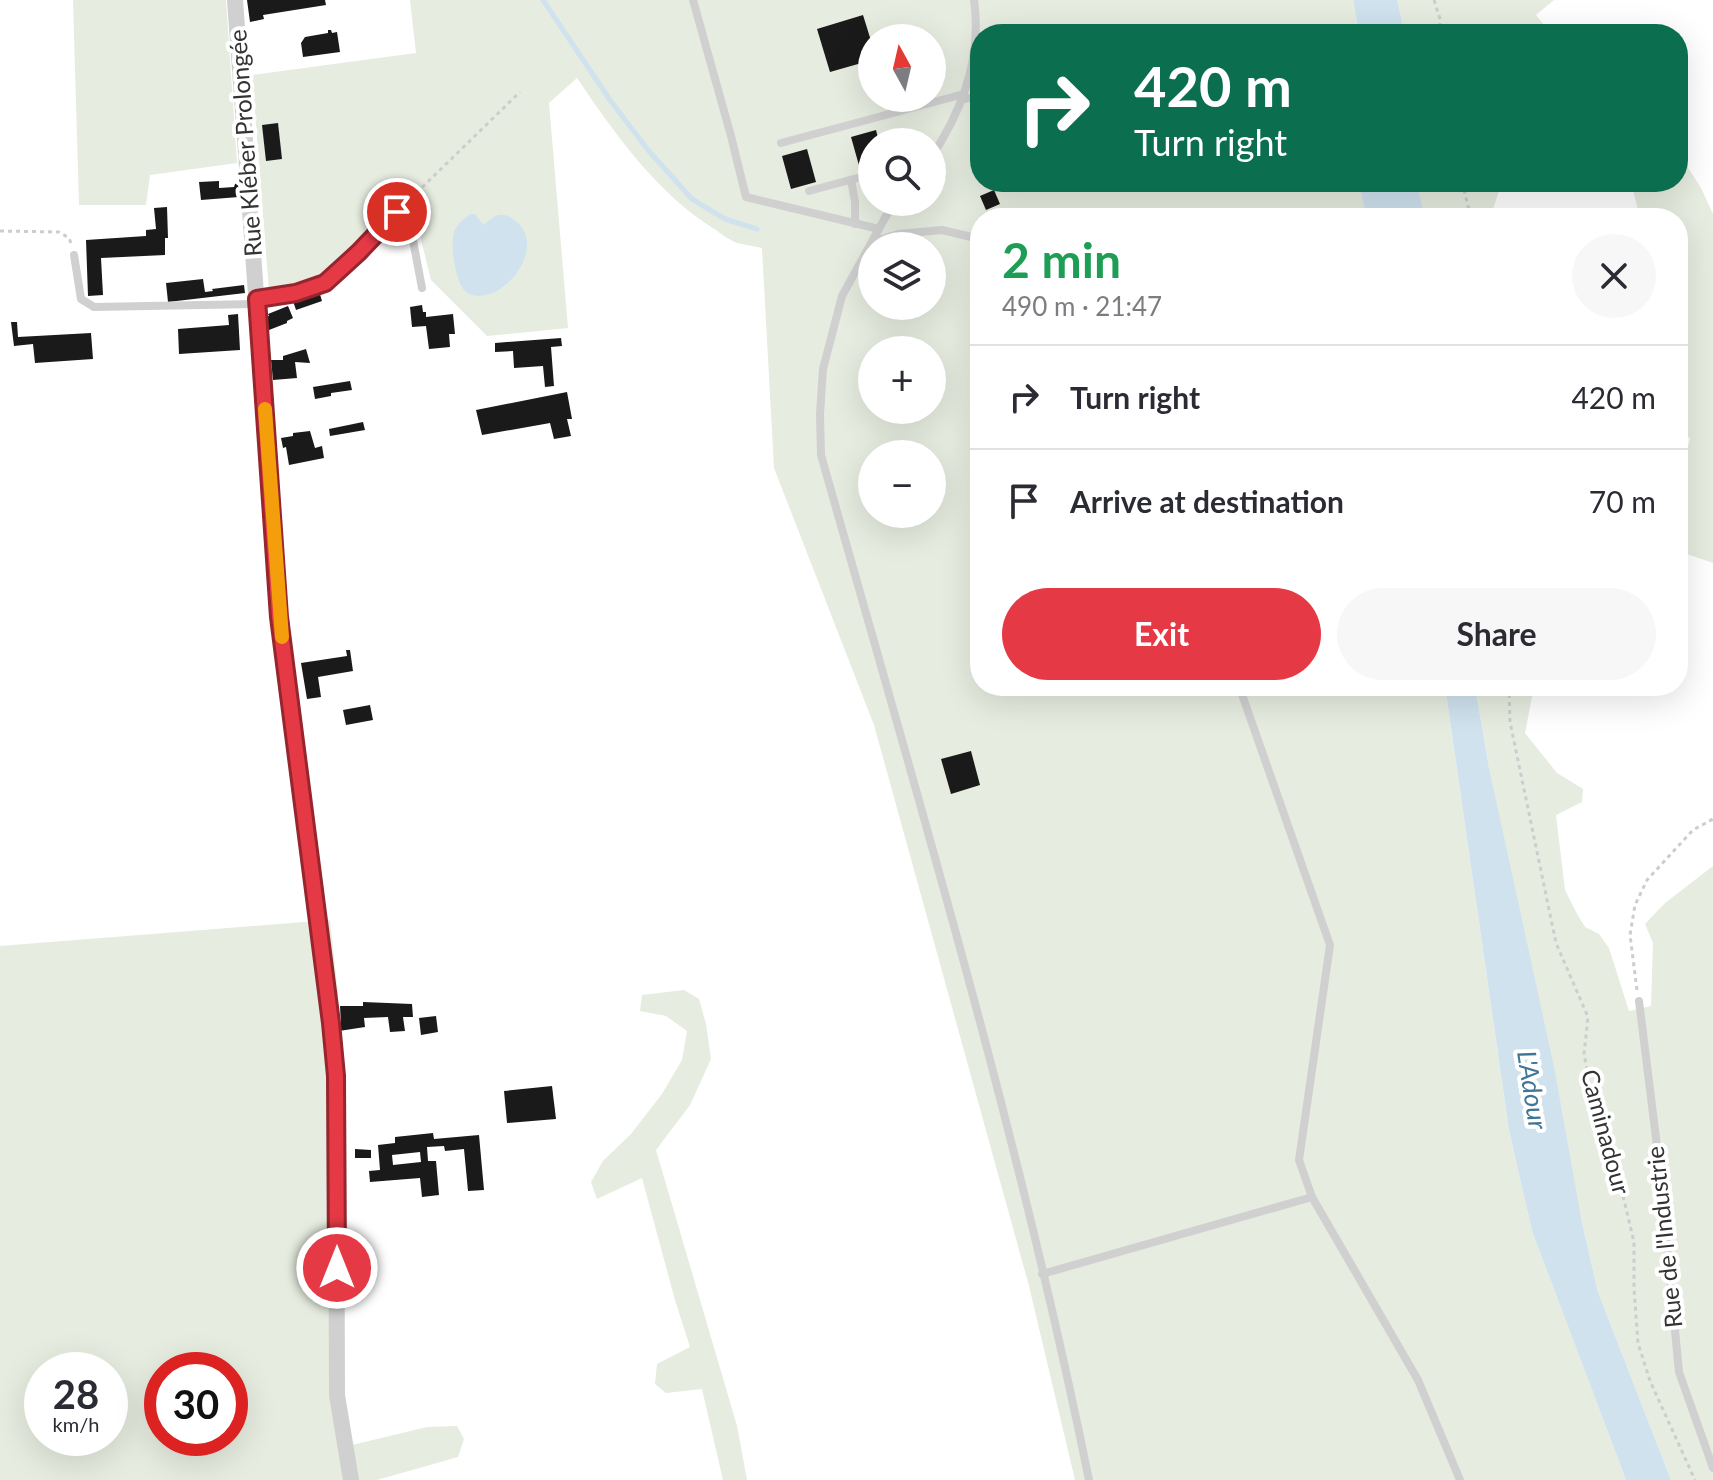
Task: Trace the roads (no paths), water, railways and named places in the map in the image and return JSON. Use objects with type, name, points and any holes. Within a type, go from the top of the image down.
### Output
[{"type":"street","name":"Rue Kléber Prolongée","points":[[235,0],[279,617],[329,997],[334,1060],[337,1395],[351,1480]]},
{"type":"lane","points":[[693,0],[746,197],[879,229]]},
{"type":"lane","points":[[974,0],[977,24]]},
{"type":"lane","points":[[946,131],[957,112],[970,76]]},
{"type":"lane","points":[[781,143],[970,96]]},
{"type":"lane","points":[[809,191],[858,178]]},
{"type":"lane","points":[[851,180],[855,224]]},
{"type":"lane","points":[[74,255],[81,299],[94,307],[257,302],[325,283],[397,212],[408,214],[422,288]]},
{"type":"lane","points":[[878,232],[888,216]]},
{"type":"lane","points":[[920,232],[942,230],[970,237]]},
{"type":"lane","points":[[858,268],[842,296],[823,369],[821,455],[1011,1137],[1089,1480]]},
{"type":"lane","points":[[1243,696],[1330,945],[1299,1160],[1312,1197],[1418,1380],[1460,1480]]},
{"type":"lane","name":"Rue de l'Industrie","points":[[1639,1001],[1658,1154],[1679,1372],[1713,1468]]},
{"type":"lane","points":[[1042,1274],[1312,1197]]},
{"type":"water","points":[[1353,0],[1397,0],[1403,24],[1357,24]]},
{"type":"water","points":[[1361,192],[1419,192],[1423,208],[1364,208]]},
{"type":"water","points":[[470,214],[475,214],[483,225],[497,216],[508,216],[516,221],[527,239],[527,250],[519,270],[504,286],[484,295],[466,292],[454,264],[454,232]]},
{"type":"water","name":"L'Adour","points":[[1446,696],[1477,696],[1598,1292],[1671,1480],[1626,1480],[1532,1231],[1509,1130]]},
{"type":"waterway","points":[[543,0],[610,100],[648,150],[692,199],[725,219],[757,229]]}]
